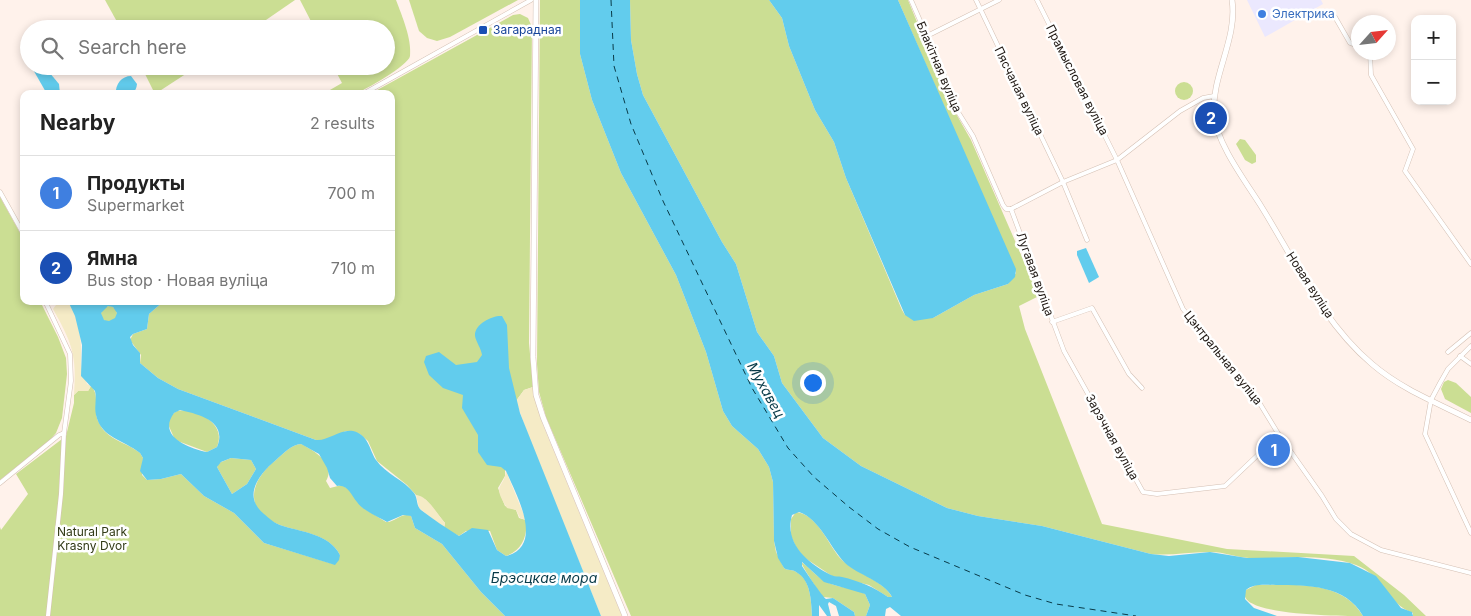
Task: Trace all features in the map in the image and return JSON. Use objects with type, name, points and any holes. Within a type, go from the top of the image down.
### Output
[{"type":"street","points":[[370,90],[531,0]]},
{"type":"street","points":[[536,0],[533,330],[535,385],[547,426],[625,616]]},
{"type":"street","name":"Блакітная вуліца","points":[[911,0],[946,80],[953,104],[973,136],[1003,205],[1006,209],[1011,209]]},
{"type":"street","name":"Пясчаная вуліца","points":[[976,0],[1063,182],[1086,240]]},
{"type":"street","points":[[926,36],[998,0]]},
{"type":"street","name":"Прамысловая вуліца","points":[[1037,0],[1118,160]]},
{"type":"street","name":"Новая вуліца","points":[[1232,0],[1232,24],[1214,96],[1214,117],[1225,146],[1320,302],[1355,348],[1371,364],[1404,387],[1471,420]]},
{"type":"street","points":[[1323,14],[1335,17],[1351,43]]},
{"type":"street","points":[[1370,60],[1371,75],[1413,149],[1405,171],[1471,264]]},
{"type":"street","points":[[1011,209],[1063,182],[1118,160],[1180,110],[1203,98],[1214,96]]},
{"type":"street","name":"Цэнтральная вуліца","points":[[1118,160],[1183,309],[1254,394],[1279,435],[1336,519],[1351,534],[1381,550],[1471,573]]},
{"type":"street","points":[[0,192],[20,229]]},
{"type":"street","name":"Лугавая вуліца","points":[[1011,209],[1032,261],[1052,322],[1092,308],[1129,374],[1142,388]]},
{"type":"street","points":[[47,305],[70,354],[71,381],[64,434],[60,509],[48,616]]},
{"type":"street","name":"Зарэчная вуліца","points":[[1052,322],[1064,351],[1143,492],[1157,494],[1225,486],[1279,435]]},
{"type":"street","points":[[1448,352],[1471,334]]},
{"type":"street","points":[[1471,346],[1448,369],[1432,400],[1425,434],[1471,533]]},
{"type":"street","points":[[1460,356],[1471,364]]},
{"type":"street","points":[[0,482],[56,436],[64,434]]},
{"type":"shaded area","points":[[1247,0],[1321,0],[1323,4],[1265,37]]},
{"type":"green space","points":[[105,0],[295,0],[266,20],[116,20]]},
{"type":"green space","points":[[300,0],[396,0],[408,35],[410,56],[408,60],[395,70],[395,20],[310,20]]},
{"type":"green space","points":[[409,0],[518,0],[450,37],[437,41],[427,38],[419,31]]},
{"type":"green space","points":[[540,0],[580,0],[580,54],[592,100],[621,173],[676,275],[706,352],[723,411],[732,426],[758,449],[769,467],[773,482],[774,541],[776,552],[784,568],[801,575],[805,580],[809,591],[812,616],[631,616],[546,417],[539,392],[537,364]]},
{"type":"green space","points":[[630,0],[769,0],[782,18],[789,46],[815,110],[834,142],[846,178],[902,310],[905,315],[933,318],[974,295],[1008,284],[1016,273],[898,0],[908,0],[951,105],[971,140],[1039,296],[1019,306],[1025,329],[1102,524],[1227,549],[1354,556],[1404,595],[1426,616],[1413,616],[1413,613],[1397,603],[1365,569],[1343,561],[1303,557],[1249,558],[1213,552],[1151,554],[1042,526],[978,516],[947,508],[861,466],[823,438],[782,383],[774,356],[757,332],[736,264],[722,242],[643,95],[631,40]]},
{"type":"green space","points":[[520,14],[528,18],[532,27],[529,343],[533,387],[524,390],[516,401],[505,465],[505,476],[498,488],[505,506],[516,510],[519,518],[526,520],[523,542],[512,554],[506,556],[497,550],[490,531],[466,531],[459,536],[444,528],[445,523],[426,500],[416,495],[407,485],[377,461],[368,441],[360,434],[346,431],[325,440],[316,440],[178,389],[158,378],[140,363],[141,355],[130,340],[133,334],[147,329],[149,314],[159,305],[395,305],[395,90],[377,90],[513,15]]},
{"type":"green space","points":[[146,75],[184,75],[161,90],[153,90]]},
{"type":"green space","points":[[338,75],[388,75],[363,90],[330,90],[342,83]]},
{"type":"green space","points":[[1184,82],[1190,85],[1193,91],[1190,97],[1184,100],[1178,97],[1175,91],[1178,85]]},
{"type":"green space","points":[[1240,139],[1245,140],[1256,155],[1256,162],[1252,164],[1245,160],[1236,144]]},
{"type":"green space","points":[[0,197],[20,233],[20,305],[42,305],[66,358],[67,374],[62,418],[56,433],[49,441],[0,480]]},
{"type":"green space","points":[[109,306],[117,314],[109,322],[101,314]]},
{"type":"green space","points":[[1448,380],[1456,383],[1471,397],[1471,413],[1445,399],[1441,389],[1444,382]]},
{"type":"green space","name":"Natural Park Krasny Dvor","points":[[91,386],[96,399],[97,418],[102,429],[140,453],[143,458],[142,475],[147,480],[181,474],[204,496],[234,513],[264,543],[333,564],[340,555],[329,542],[313,534],[280,525],[268,519],[255,504],[254,495],[260,477],[267,468],[288,450],[301,444],[318,454],[326,464],[328,475],[326,481],[330,488],[342,485],[351,491],[362,507],[386,522],[404,515],[411,516],[415,528],[442,544],[481,592],[505,616],[0,616],[0,527],[1,530],[28,494],[16,474],[66,436],[74,403],[74,395],[78,391],[88,391]]},
{"type":"green space","points":[[177,411],[193,412],[214,424],[219,438],[217,447],[207,452],[175,440],[168,424],[171,415]]},
{"type":"green space","points":[[231,458],[251,460],[256,469],[247,484],[232,494],[217,467],[219,463]]},
{"type":"green space","points":[[796,512],[810,518],[816,524],[840,558],[882,585],[892,597],[888,597],[869,585],[832,576],[805,558],[797,549],[791,536],[791,519]]},
{"type":"green space","points":[[801,562],[828,583],[865,594],[870,605],[866,616],[855,616],[854,612],[833,598],[823,597]]},
{"type":"green space","points":[[1256,585],[1300,585],[1329,590],[1354,604],[1363,616],[1315,615],[1272,610],[1256,605],[1246,599],[1246,590]]},
{"type":"sand","points":[[56,305],[70,305],[75,315],[80,337],[82,369],[87,384],[91,386],[88,391],[78,391],[74,395],[75,369],[72,350],[65,331],[53,309]]},
{"type":"sand","points":[[533,387],[543,425],[622,616],[601,616],[532,446],[516,401],[524,390]]},
{"type":"sand","points":[[506,471],[526,520],[520,518],[516,510],[507,508],[502,500],[499,490]]},
{"type":"sand","points":[[416,495],[432,506],[445,523],[444,528],[419,508]]},
{"type":"water","name":"Мухавец","points":[[580,0],[630,0],[631,40],[643,95],[722,242],[736,264],[757,332],[774,356],[782,383],[823,438],[861,466],[947,508],[978,516],[1042,526],[1151,554],[1169,556],[1210,552],[1247,558],[1298,557],[1350,563],[1376,576],[1401,608],[1412,612],[1413,616],[1363,616],[1347,598],[1325,589],[1300,585],[1256,585],[1246,590],[1245,599],[1254,608],[1277,616],[901,616],[890,607],[886,609],[885,616],[866,616],[870,605],[865,594],[824,582],[802,562],[802,566],[824,597],[826,599],[833,598],[854,612],[855,616],[839,616],[836,606],[829,602],[831,616],[827,616],[819,605],[819,616],[812,616],[809,591],[805,580],[794,571],[784,568],[778,558],[774,541],[773,482],[769,467],[758,449],[732,426],[723,411],[706,352],[676,275],[621,173],[592,100],[580,54]],"holes":[[[799,512],[819,527],[845,563],[877,582],[892,597],[888,597],[860,582],[831,575],[806,558],[795,544],[791,535],[790,525],[792,515]]]},
{"type":"water","points":[[769,0],[898,0],[1016,269],[1015,277],[1008,284],[974,295],[933,318],[914,321],[905,315],[846,178],[834,142],[815,110],[789,46],[782,18]]},
{"type":"water","points":[[36,75],[52,75],[59,84],[60,90],[45,90]]},
{"type":"water","points":[[131,76],[137,84],[135,90],[117,90],[120,81],[125,77]]},
{"type":"water","points":[[1086,248],[1099,277],[1089,283],[1077,255],[1077,251]]},
{"type":"water","name":"Брэсцкае мора","points":[[70,305],[159,305],[149,314],[147,329],[130,337],[133,345],[140,353],[140,363],[158,378],[178,389],[316,440],[348,431],[358,433],[368,443],[380,465],[414,493],[421,510],[459,536],[472,528],[488,530],[497,550],[506,556],[518,550],[524,541],[526,530],[521,504],[506,471],[501,467],[487,465],[478,452],[478,435],[462,408],[463,395],[443,388],[429,375],[424,362],[426,356],[439,352],[456,365],[477,362],[482,355],[475,336],[478,328],[489,319],[502,316],[507,325],[509,368],[520,413],[601,616],[505,616],[481,592],[442,544],[415,528],[411,516],[403,515],[387,522],[367,511],[347,488],[337,486],[330,478],[319,454],[301,444],[288,450],[264,472],[255,486],[254,500],[264,514],[276,523],[313,534],[329,542],[340,555],[339,560],[335,565],[264,543],[234,513],[204,496],[181,474],[147,480],[140,471],[143,458],[140,453],[108,434],[99,423],[95,412],[95,391],[81,376],[82,345],[75,316]],"holes":[[[108,306],[113,307],[117,313],[115,318],[109,321],[104,320],[101,313]],[[180,410],[203,417],[215,425],[219,438],[217,447],[207,452],[177,440],[169,428],[174,413]],[[231,458],[251,460],[256,469],[247,484],[232,494],[217,467],[221,462]]]},
{"type":"ferry route","points":[[611,0],[614,66],[631,124],[663,201],[752,388],[788,448],[814,477],[849,507],[878,529],[910,547],[1025,595],[1056,604],[1136,616]]},
{"type":"place","name":"Электрика","points":[[1262,14]]},
{"type":"place","name":"Загарадная","points":[[483,30]]},
{"type":"place","name":"Ямна","points":[[1211,118]]},
{"type":"place","name":"Продукты","points":[[1274,450]]}]
